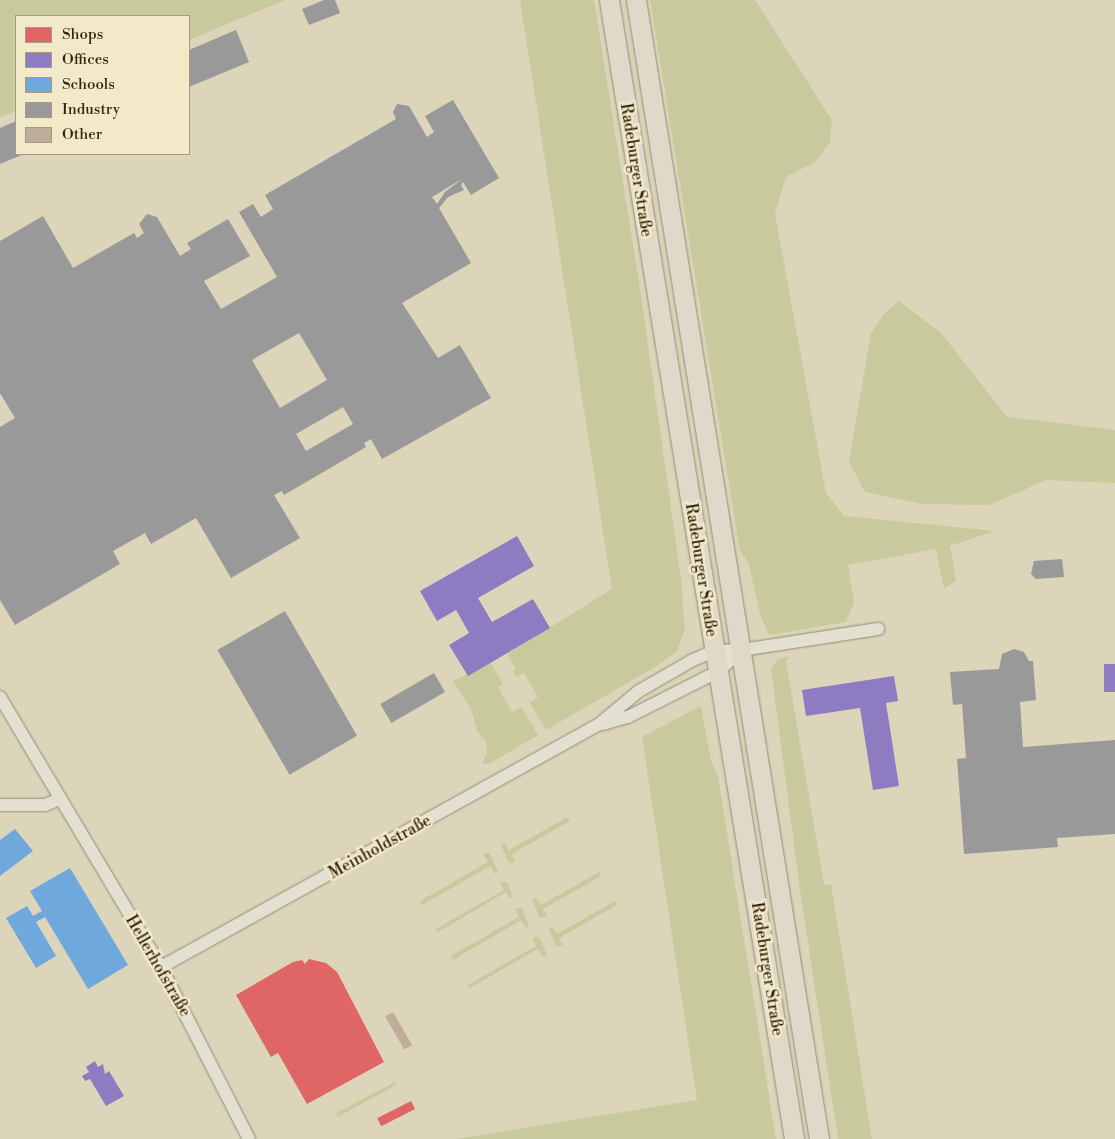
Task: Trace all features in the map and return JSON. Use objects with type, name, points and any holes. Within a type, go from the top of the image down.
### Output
[{"type":"main road","name":"Radeburger Straße","points":[[609,0],[794,1139]]},
{"type":"main road","name":"Radeburger Straße","points":[[636,0],[742,650],[819,1139]]},
{"type":"street","points":[[742,650],[878,629]]},
{"type":"street","name":"Meinholdstraße","points":[[161,967],[598,725],[639,691],[714,651],[742,650]]},
{"type":"street","name":"Meinholdstraße","points":[[598,725],[628,717],[718,672],[742,650]]},
{"type":"street","name":"Hellerhofstraße","points":[[0,698],[161,967],[249,1139]]},
{"type":"street","points":[[0,805],[45,806],[60,798]]},
{"type":"green space","points":[[0,0],[285,0],[190,40],[190,15],[15,15],[15,111],[0,117]]},
{"type":"green space","points":[[520,0],[594,0],[639,282],[681,578],[685,630],[677,651],[657,666],[546,730],[530,703],[538,697],[524,673],[516,677],[513,671],[516,669],[507,654],[612,589]]},
{"type":"green space","points":[[650,0],[755,0],[832,120],[830,142],[815,162],[786,177],[775,214],[826,493],[844,516],[995,531],[950,546],[956,581],[944,589],[936,549],[848,565],[854,603],[846,622],[769,635],[760,614],[748,561],[740,552]]},
{"type":"green space","points":[[899,301],[941,333],[1007,417],[1115,430],[1115,483],[1046,480],[989,505],[923,504],[865,492],[849,462],[871,333],[883,315]]},
{"type":"green space","points":[[790,656],[786,661],[824,885],[831,884],[872,1139],[838,1139],[800,890],[771,669],[778,659]]},
{"type":"green space","points":[[491,663],[503,684],[498,687],[512,712],[521,707],[538,735],[489,764],[482,763],[487,753],[486,741],[477,731],[471,709],[453,681]]},
{"type":"green space","points":[[701,706],[711,761],[718,777],[776,1139],[456,1139],[697,1100],[642,737]]},
{"type":"green space","points":[[567,817],[570,821],[512,854],[515,862],[509,863],[501,845],[504,842],[509,850]]},
{"type":"green space","points":[[490,853],[498,872],[495,874],[490,866],[422,905],[420,901],[488,862],[483,854]]},
{"type":"green space","points":[[599,872],[601,876],[543,909],[547,916],[540,918],[532,899],[536,897],[541,905]]},
{"type":"green space","points":[[507,882],[513,897],[510,899],[506,892],[438,932],[436,929],[504,890],[500,883]]},
{"type":"green space","points":[[615,901],[617,905],[559,938],[563,945],[556,947],[549,929],[552,926],[557,934]]},
{"type":"green space","points":[[522,908],[529,926],[526,928],[521,920],[453,960],[451,956],[519,917],[515,909]]},
{"type":"green space","points":[[539,937],[547,955],[543,957],[538,949],[470,988],[468,985],[536,946],[532,938]]},
{"type":"green space","points":[[395,1082],[396,1085],[338,1117],[336,1113]]},
{"type":"building: Shops","points":[[309,959],[326,963],[337,972],[384,1062],[307,1104],[278,1053],[271,1057],[236,995],[293,962],[302,960],[305,964]]},
{"type":"building: Shops","points":[[411,1101],[415,1109],[381,1126],[377,1118]]},
{"type":"building: Offices","points":[[517,536],[534,566],[478,598],[492,622],[533,599],[550,628],[468,676],[449,645],[469,633],[456,610],[437,621],[420,591]]},
{"type":"building: Offices","points":[[1104,664],[1115,664],[1115,692],[1104,692]]},
{"type":"building: Offices","points":[[894,676],[898,701],[886,703],[899,786],[873,790],[860,708],[806,716],[802,690]]},
{"type":"building: Offices","points":[[95,1061],[98,1067],[103,1064],[105,1074],[109,1071],[124,1096],[106,1106],[90,1079],[85,1081],[82,1076],[89,1072],[86,1067]]},
{"type":"building: Schools","points":[[15,829],[33,851],[0,876],[0,840]]},
{"type":"building: Schools","points":[[70,868],[128,965],[88,989],[45,917],[36,922],[56,956],[36,968],[6,918],[27,906],[33,916],[42,911],[30,891]]},
{"type":"building: Industry","points":[[324,0],[335,0],[340,13],[309,25],[302,9]]},
{"type":"building: Industry","points":[[236,30],[249,62],[190,87],[190,50]]},
{"type":"building: Industry","points":[[453,100],[499,178],[471,195],[463,182],[461,185],[464,190],[448,197],[439,208],[471,263],[402,303],[438,358],[460,345],[491,398],[382,459],[371,439],[364,443],[366,447],[284,495],[282,491],[274,495],[300,538],[231,578],[196,518],[151,544],[145,533],[113,551],[120,564],[15,625],[0,600],[0,427],[15,418],[0,393],[0,241],[43,216],[73,268],[134,233],[137,238],[144,233],[139,224],[147,214],[157,217],[180,256],[191,249],[187,243],[228,219],[250,256],[204,281],[221,309],[277,277],[239,212],[253,204],[261,217],[273,209],[265,195],[396,119],[393,112],[397,104],[409,106],[427,137],[434,132],[425,116]],"holes":[[[462,179],[445,192],[437,204],[432,197]],[[299,333],[327,380],[280,408],[252,360]],[[343,407],[353,424],[306,451],[296,434]]]},
{"type":"building: Industry","points":[[15,121],[15,155],[22,155],[0,164],[0,128]]},
{"type":"building: Industry","points":[[1062,559],[1064,577],[1036,579],[1031,574],[1034,561]]},
{"type":"building: Industry","points":[[285,611],[357,736],[289,775],[217,650]]},
{"type":"building: Industry","points":[[1014,649],[1024,652],[1029,661],[1033,661],[1036,700],[1020,702],[1023,747],[1115,740],[1115,834],[1057,838],[1058,847],[964,854],[957,759],[966,758],[962,704],[953,705],[950,672],[999,669],[1002,654]]},
{"type":"building: Industry","points":[[434,673],[445,692],[391,723],[380,704]]},
{"type":"building: Other","points":[[393,1012],[412,1045],[404,1049],[385,1016]]}]
